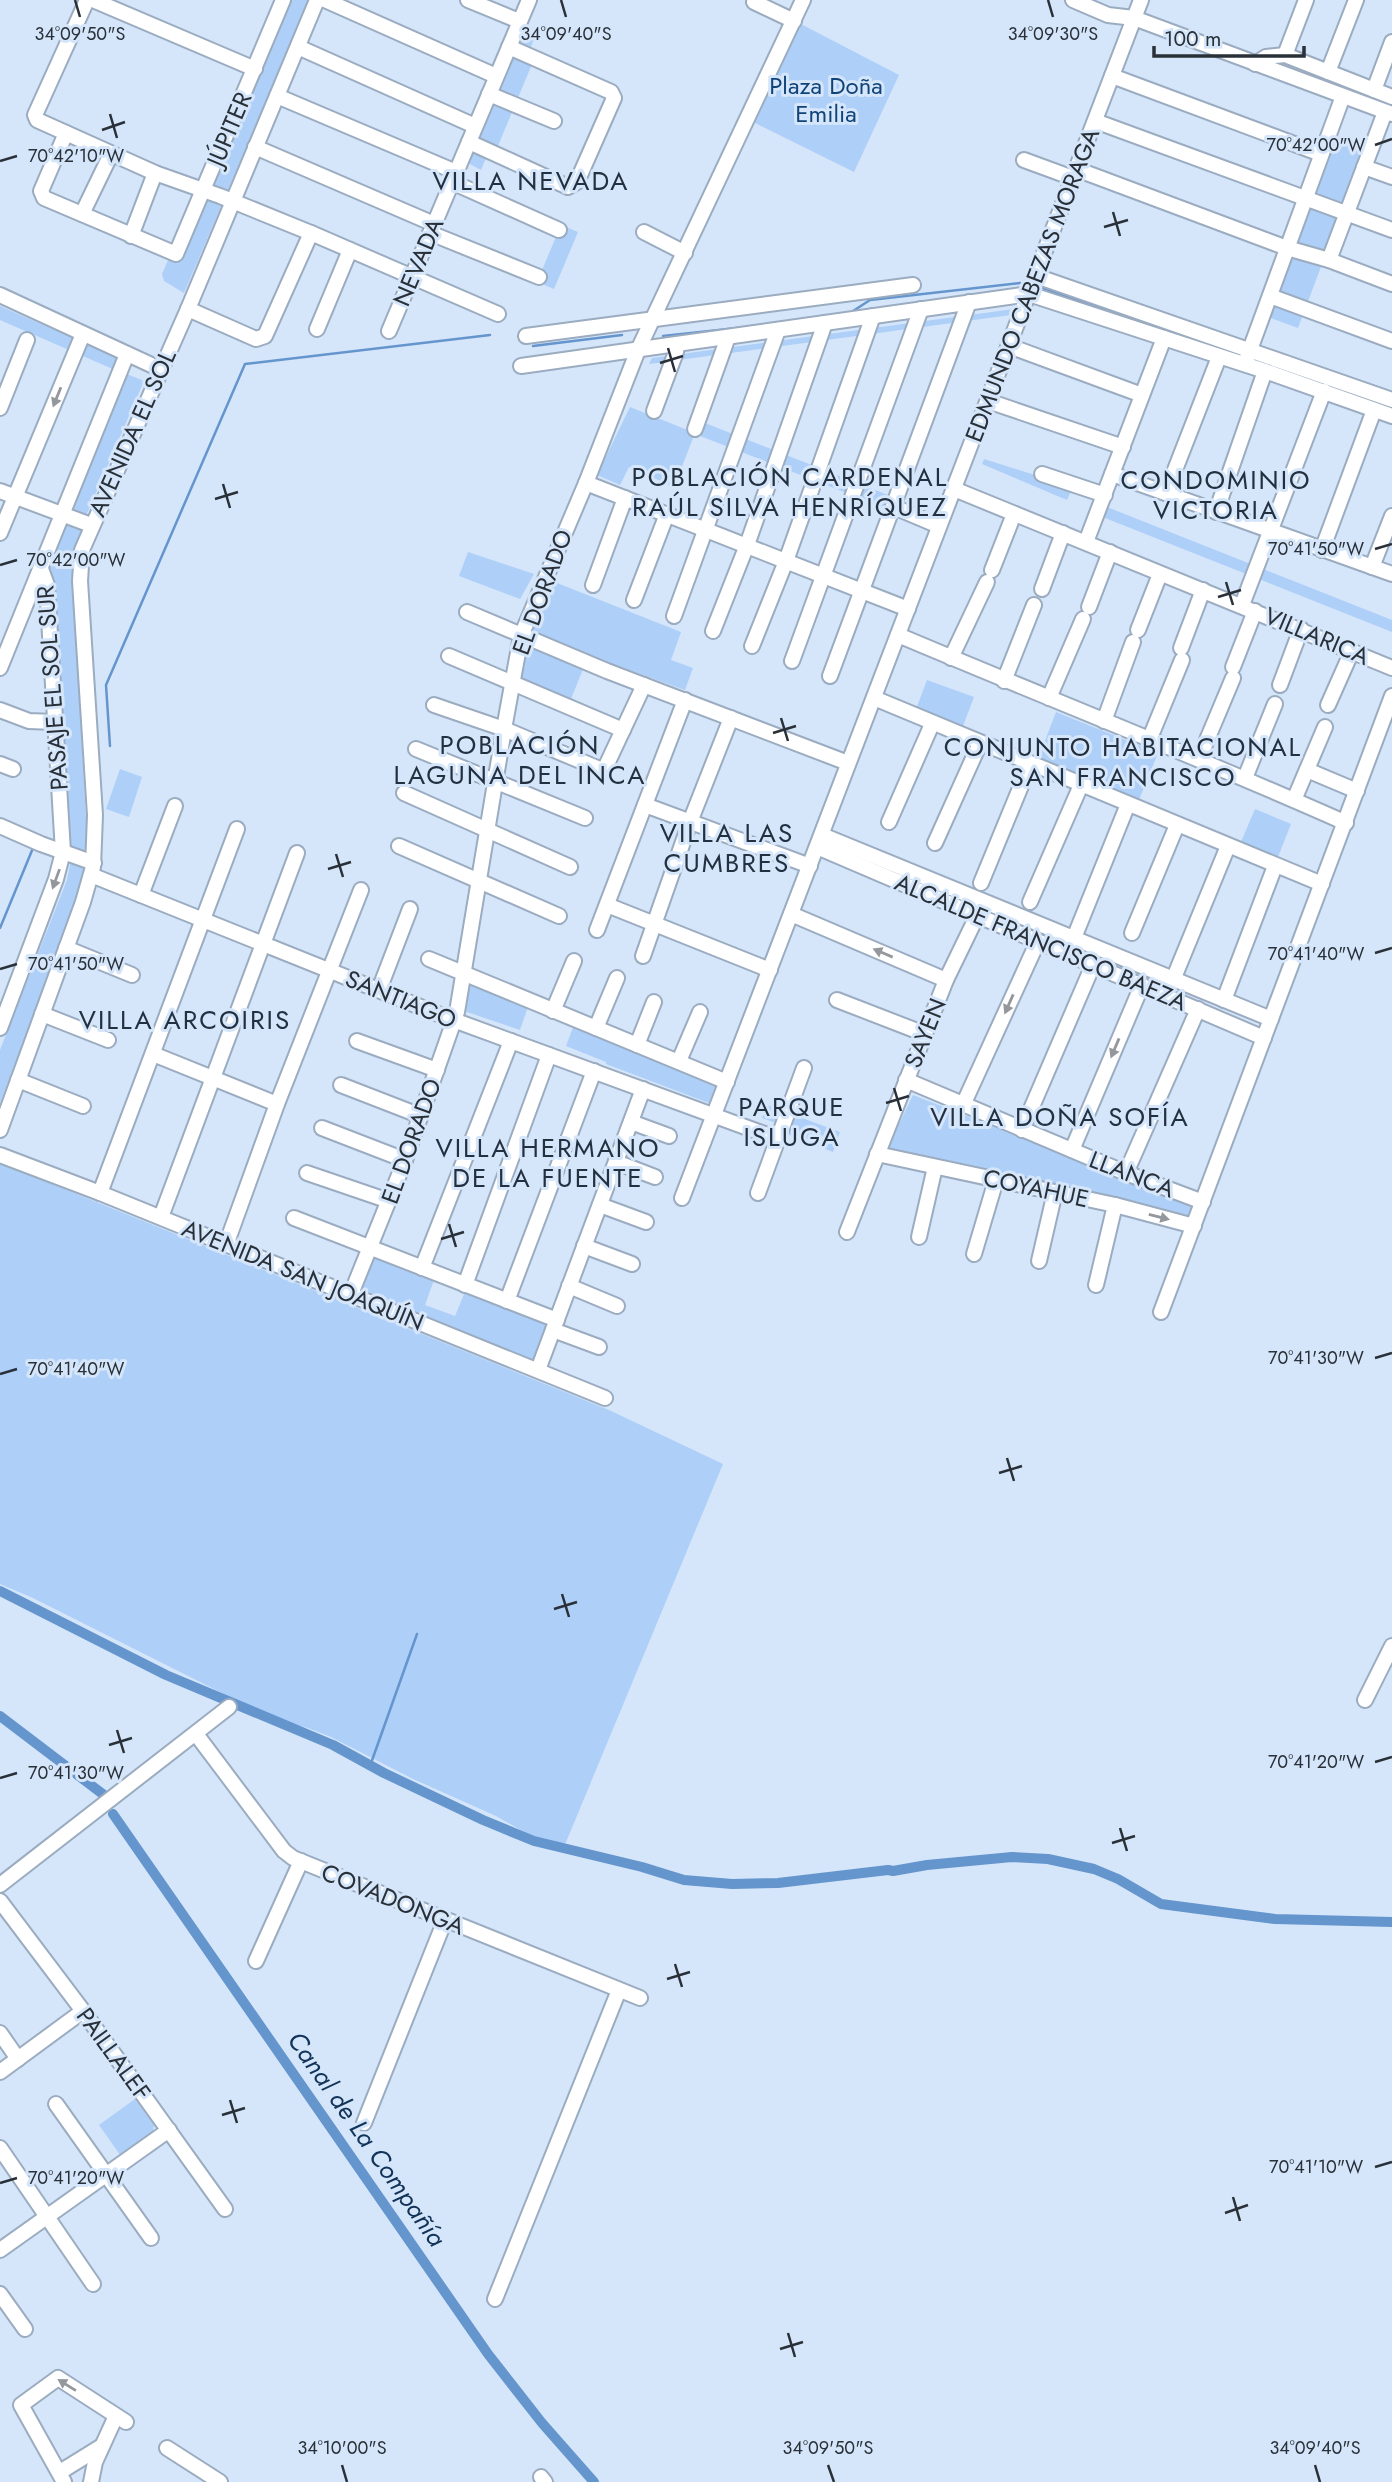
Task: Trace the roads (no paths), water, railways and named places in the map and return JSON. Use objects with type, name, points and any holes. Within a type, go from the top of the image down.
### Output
[{"type":"street","points":[[87,0],[35,115],[37,120],[155,173],[311,233],[498,314]]},
{"type":"street","points":[[93,0],[255,69]]},
{"type":"street","name":"JÚPITER","points":[[131,236],[173,255],[177,253],[283,0]]},
{"type":"street","name":"AVENIDA EL SOL","points":[[0,1130],[92,869],[94,799],[80,569],[82,550],[188,309],[317,0]]},
{"type":"street","points":[[326,0],[496,76]]},
{"type":"street","points":[[468,0],[519,21]]},
{"type":"street","name":"NEVADA","points":[[389,331],[528,0]]},
{"type":"street","name":"EL DORADO","points":[[351,1294],[405,1160],[454,1020],[465,973],[503,729],[521,636],[586,483],[638,350],[803,0]]},
{"type":"street","name":"EDMUNDO CABEZAS MORAGA","points":[[682,1198],[1141,0]]},
{"type":"street","points":[[1285,55],[1306,0]]},
{"type":"street","points":[[1328,72],[1356,0]]},
{"type":"street","points":[[1079,1],[1108,15],[1134,18],[1389,113],[1364,167],[1329,260]]},
{"type":"street","points":[[754,2],[794,21]]},
{"type":"street","points":[[1374,90],[1392,42]]},
{"type":"street","points":[[298,47],[475,126]]},
{"type":"street","points":[[469,142],[568,187],[573,186],[614,98],[611,92],[509,47]]},
{"type":"street","points":[[1255,64],[1266,57],[1285,55],[1392,97]]},
{"type":"street","points":[[1112,76],[1321,154]]},
{"type":"street","points":[[489,94],[554,121]]},
{"type":"street","points":[[277,96],[454,177],[559,229]]},
{"type":"street","points":[[1245,365],[1343,96]]},
{"type":"street","points":[[1095,121],[1392,230]]},
{"type":"street","points":[[66,133],[41,195],[44,198],[131,236],[155,173]]},
{"type":"street","points":[[256,147],[539,277]]},
{"type":"street","points":[[82,214],[111,154]]},
{"type":"street","points":[[1024,160],[1075,174],[1392,284]]},
{"type":"street","points":[[1364,167],[1392,177]]},
{"type":"street","points":[[644,232],[685,253]]},
{"type":"street","points":[[188,309],[256,339],[265,336],[311,233]]},
{"type":"street","points":[[317,330],[350,250]]},
{"type":"street","points":[[1036,276],[1392,400]]},
{"type":"street","points":[[526,336],[913,285]]},
{"type":"street","points":[[522,366],[1029,294],[1265,371],[1392,416]]},
{"type":"street","points":[[0,295],[160,369]]},
{"type":"street","points":[[1270,296],[1392,341]]},
{"type":"street","points":[[830,676],[969,302]]},
{"type":"street","points":[[792,661],[921,309]]},
{"type":"street","points":[[752,646],[786,561],[873,316]]},
{"type":"street","points":[[713,631],[747,545],[825,323]]},
{"type":"street","points":[[674,616],[778,330]]},
{"type":"street","points":[[0,533],[82,334]]},
{"type":"street","points":[[695,429],[728,337]]},
{"type":"street","points":[[1086,542],[1164,338]]},
{"type":"street","points":[[0,408],[27,340]]},
{"type":"street","points":[[654,411],[677,344]]},
{"type":"street","points":[[1009,346],[1142,395]]},
{"type":"street","name":"PASAJE EL SOL SUR","points":[[0,1028],[64,852],[47,585],[41,569],[127,354]]},
{"type":"street","points":[[1166,493],[1219,357]]},
{"type":"street","points":[[1216,512],[1265,371]]},
{"type":"street","points":[[1199,759],[1233,673],[1270,530],[1324,391]]},
{"type":"street","points":[[988,401],[1123,447]]},
{"type":"street","points":[[1322,550],[1374,410]]},
{"type":"street","points":[[1042,474],[1105,495]]},
{"type":"street","points":[[1112,474],[1392,574]]},
{"type":"street","points":[[586,483],[908,609]]},
{"type":"street","name":"VILLARICA","points":[[954,489],[1392,667]]},
{"type":"street","points":[[0,491],[92,525]]},
{"type":"street","points":[[593,585],[625,498]]},
{"type":"street","points":[[894,507],[939,526]]},
{"type":"street","points":[[634,600],[667,514]]},
{"type":"street","points":[[951,658],[1014,514]]},
{"type":"street","points":[[1372,567],[1392,516]]},
{"type":"street","points":[[1042,589],[1063,533]]},
{"type":"street","points":[[1049,698],[1110,552]]},
{"type":"street","points":[[0,668],[41,569]]},
{"type":"street","points":[[1104,721],[1160,574]]},
{"type":"street","points":[[1150,738],[1203,590]]},
{"type":"street","points":[[1004,681],[1034,605]]},
{"type":"street","points":[[467,612],[643,685],[848,763]]},
{"type":"street","points":[[1280,685],[1301,629]]},
{"type":"street","points":[[898,635],[1004,681],[1150,738],[1346,823]]},
{"type":"street","points":[[1328,705],[1352,651]]},
{"type":"street","points":[[449,656],[623,730]]},
{"type":"street","points":[[434,705],[503,729],[602,770],[643,685]]},
{"type":"street","points":[[1161,1312],[1392,696]]},
{"type":"street","points":[[874,698],[1322,884]]},
{"type":"street","points":[[597,930],[685,700]]},
{"type":"street","points":[[1245,778],[1275,704]]},
{"type":"street","points":[[0,710],[29,721],[54,722]]},
{"type":"street","points":[[643,956],[690,822],[731,718]]},
{"type":"street","points":[[889,822],[932,724]]},
{"type":"street","points":[[1294,800],[1325,727]]},
{"type":"street","points":[[935,843],[980,743]]},
{"type":"street","points":[[416,750],[585,818]]},
{"type":"street","points":[[981,883],[1030,764]]},
{"type":"street","points":[[1307,770],[1357,791]]},
{"type":"street","points":[[1030,901],[1081,785]]},
{"type":"street","points":[[404,793],[570,866]]},
{"type":"street","points":[[1074,938],[1128,804]]},
{"type":"street","points":[[645,805],[810,866]]},
{"type":"street","points":[[141,895],[175,806]]},
{"type":"street","points":[[1132,933],[1177,825]]},
{"type":"street","name":"SANTIAGO","points":[[0,826],[64,852],[141,895],[454,1020],[778,1139]]},
{"type":"street","points":[[100,1193],[237,829]]},
{"type":"street","name":"ALCALDE FRANCISCO BAEZA","points":[[819,841],[977,916],[1264,1038]]},
{"type":"street","name":"ALCALDE FRANCISCO BAEZA","points":[[819,841],[1074,938],[1271,1019]]},
{"type":"street","points":[[399,846],[559,916]]},
{"type":"street","points":[[1173,980],[1228,846]]},
{"type":"street","points":[[161,1217],[297,853]]},
{"type":"street","points":[[1224,1000],[1275,866]]},
{"type":"street","points":[[226,1245],[277,1104],[361,890]]},
{"type":"street","points":[[607,905],[770,970]]},
{"type":"street","points":[[379,990],[410,909]]},
{"type":"street","points":[[791,914],[946,980]]},
{"type":"street","name":"SAYEN","points":[[847,1232],[946,980],[977,916]]},
{"type":"street","points":[[963,1105],[1038,941]]},
{"type":"street","points":[[66,948],[132,975]]},
{"type":"street","points":[[429,959],[727,1082]]},
{"type":"street","points":[[553,1011],[574,961]]},
{"type":"street","points":[[1022,1130],[1093,965]]},
{"type":"street","points":[[596,1028],[617,978]]},
{"type":"street","points":[[1072,1150],[1142,985]]},
{"type":"street","points":[[836,1000],[925,1034]]},
{"type":"street","points":[[637,1045],[654,1002]]},
{"type":"street","points":[[1126,1173],[1198,1009]]},
{"type":"street","points":[[679,1061],[700,1012]]},
{"type":"street","points":[[42,1013],[108,1040]]},
{"type":"street","points":[[357,1041],[437,1070]]},
{"type":"street","points":[[422,1268],[511,1041]]},
{"type":"street","points":[[153,1054],[277,1104]]},
{"type":"street","points":[[465,1285],[549,1055]]},
{"type":"street","points":[[758,1193],[804,1068]]},
{"type":"street","points":[[507,1301],[594,1071]]},
{"type":"street","points":[[18,1080],[83,1106]]},
{"type":"street","name":"LLANCA","points":[[906,1080],[1126,1173],[1203,1202]]},
{"type":"street","points":[[341,1085],[421,1116]]},
{"type":"street","points":[[538,1370],[643,1089]]},
{"type":"street","points":[[631,1122],[669,1136]]},
{"type":"street","points":[[322,1128],[405,1160]]},
{"type":"street","name":"COYAHUE","points":[[877,1154],[1115,1205],[1194,1226]]},
{"type":"street","name":"AVENIDA SAN JOAQUÍN","points":[[0,1155],[161,1217],[605,1398]]},
{"type":"street","points":[[616,1162],[655,1177]]},
{"type":"street","points":[[919,1237],[935,1167]]},
{"type":"street","points":[[307,1173],[389,1201]]},
{"type":"street","points":[[974,1254],[996,1180]]},
{"type":"street","points":[[1039,1261],[1055,1192]]},
{"type":"street","points":[[600,1205],[646,1222]]},
{"type":"street","points":[[1096,1285],[1115,1205]]},
{"type":"street","points":[[294,1218],[507,1301],[599,1348]]},
{"type":"street","points":[[584,1246],[632,1264]]},
{"type":"street","points":[[569,1286],[617,1306]]},
{"type":"street","points":[[1364,1700],[1392,1646]]},
{"type":"street","points":[[0,1885],[229,1707]]},
{"type":"street","name":"COVADONGA","points":[[196,1734],[284,1851],[301,1861],[640,1998]]},
{"type":"street","points":[[256,1961],[301,1861]]},
{"type":"street","name":"PAILLALEF","points":[[0,1901],[83,2011],[225,2209]]},
{"type":"street","points":[[363,2123],[445,1920]]},
{"type":"street","points":[[495,2299],[619,1990]]},
{"type":"street","points":[[0,2072],[83,2011]]},
{"type":"street","points":[[0,2033],[18,2059]]},
{"type":"street","points":[[56,2104],[151,2238]]},
{"type":"street","points":[[0,2250],[169,2130]]},
{"type":"street","points":[[1,2148],[93,2284]]},
{"type":"street","points":[[0,2294],[25,2329]]},
{"type":"street","points":[[91,2482],[102,2446],[121,2419],[58,2378],[21,2405],[62,2477],[102,2446]]},
{"type":"street","points":[[167,2448],[220,2482]]},
{"type":"street","points":[[191,2482],[196,2466]]},
{"type":"waterway","points":[[850,313],[870,300],[1020,283]]},
{"type":"waterway","points":[[1037,286],[1153,327]]},
{"type":"waterway","points":[[663,336],[756,326]]},
{"type":"waterway","points":[[110,746],[106,685],[245,364],[490,335]]},
{"type":"waterway","points":[[533,346],[622,335]]},
{"type":"waterway","points":[[0,928],[33,848]]},
{"type":"waterway","points":[[0,1591],[166,1675],[333,1745],[384,1773],[483,1820],[534,1841],[684,1880],[732,1884],[778,1883],[1012,1857],[1048,1859],[1094,1869],[1118,1879],[1161,1904],[1275,1919],[1392,1922]]},
{"type":"waterway","points":[[370,1766],[417,1634]]},
{"type":"waterway","name":"Canal de La Compañía","points":[[0,1716],[104,1795]]},
{"type":"waterway","name":"Canal de La Compañía","points":[[113,1814],[488,2354],[542,2423],[594,2482]]},
{"type":"district","name":"VILLA NEVADA","points":[[531,181]]},
{"type":"district","name":"POBLACIÓN CARDENAL RAÚL SILVA HENRÍQUEZ","points":[[790,492]]},
{"type":"district","name":"CONDOMINIO VICTORIA","points":[[1216,495]]},
{"type":"district","name":"POBLACIÓN LAGUNA DEL INCA","points":[[520,760]]},
{"type":"district","name":"CONJUNTO HABITACIONAL SAN FRANCISCO","points":[[1123,762]]},
{"type":"district","name":"VILLA LAS CUMBRES","points":[[727,848]]},
{"type":"district","name":"VILLA ARCOIRIS","points":[[185,1020]]},
{"type":"district","name":"VILLA DOÑA SOFÍA","points":[[1060,1117]]},
{"type":"district","name":"PARQUE ISLUGA","points":[[792,1122]]},
{"type":"district","name":"VILLA HERMANO DE LA FUENTE","points":[[548,1163]]},
{"type":"park label","name":"Plaza Doña Emilia","points":[[826,99]]}]
